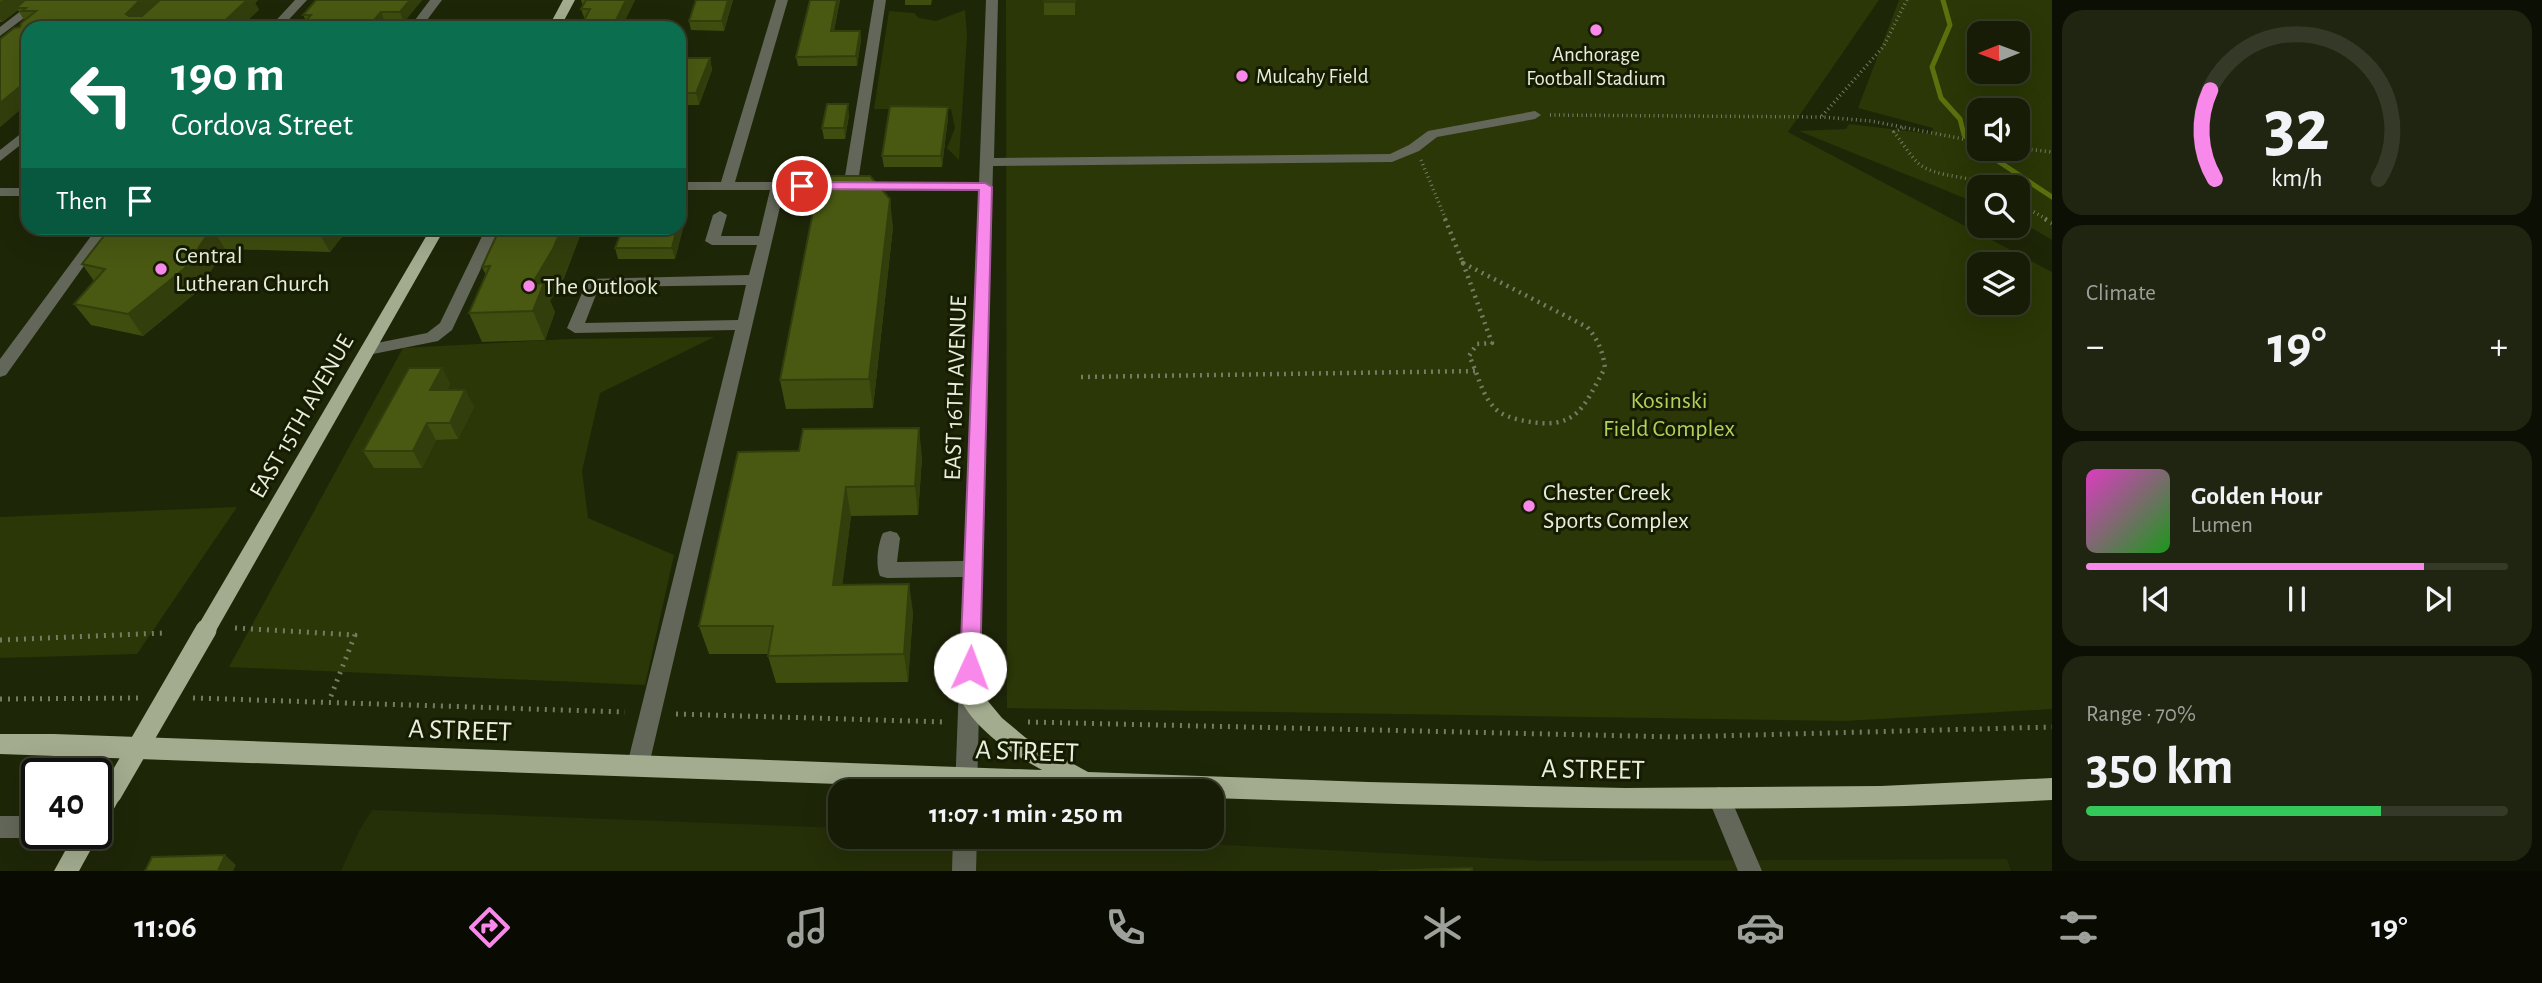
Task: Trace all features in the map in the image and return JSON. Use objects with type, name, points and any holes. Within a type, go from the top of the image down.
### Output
[{"type":"main road","points":[[558,21],[569,0]]},
{"type":"main road","name":"EAST 15TH AVENUE","points":[[112,792],[434,235]]},
{"type":"main road","points":[[969,695],[989,722],[1015,745],[1080,779]]},
{"type":"main road","name":"A STREET","points":[[0,744],[638,765],[880,779]]},
{"type":"main road","name":"A STREET","points":[[1224,787],[1468,796],[1719,798],[1988,793],[2052,789]]},
{"type":"main road","points":[[66,871],[79,849]]},
{"type":"street","points":[[0,35],[42,0]]},
{"type":"street","points":[[282,21],[301,0]]},
{"type":"street","points":[[420,21],[436,0]]},
{"type":"street","points":[[727,186],[782,0]]},
{"type":"street","points":[[850,186],[863,123],[866,85],[880,0]]},
{"type":"street","name":"EAST 16TH AVENUE","points":[[966,779],[992,0]]},
{"type":"street","points":[[0,35],[19,37]]},
{"type":"street","points":[[987,162],[1392,158],[1414,148],[1433,134],[1535,115]]},
{"type":"street","points":[[0,157],[21,138]]},
{"type":"street","points":[[686,186],[985,187]]},
{"type":"street","points":[[638,765],[778,186]]},
{"type":"street","points":[[0,192],[21,192]]},
{"type":"street","points":[[720,215],[712,241],[765,240]]},
{"type":"street","points":[[0,371],[99,235]]},
{"type":"street","points":[[368,350],[432,337],[446,326],[490,235]]},
{"type":"street","points":[[744,324],[575,328],[593,282],[755,280]]},
{"type":"street","points":[[885,593],[890,538]]},
{"type":"street","points":[[887,570],[973,569]]},
{"type":"street","points":[[1719,798],[1750,871]]},
{"type":"street","points":[[0,827],[21,827]]},
{"type":"street","points":[[964,871],[965,849]]},
{"type":"path","points":[[1822,117],[1858,78],[1889,35],[1907,0]]},
{"type":"path","points":[[1535,115],[1822,117],[1905,127],[1967,140]]},
{"type":"path","points":[[1905,127],[1894,132],[1920,165],[1944,175],[1967,177]]},
{"type":"path","points":[[1414,148],[1424,165],[1492,343],[1477,345],[1469,356],[1494,408],[1522,420],[1558,424],[1569,422],[1576,416],[1605,368],[1605,360],[1596,337],[1587,327],[1463,263]]},
{"type":"path","points":[[2030,149],[2052,152]]},
{"type":"path","points":[[2030,210],[2052,223]]},
{"type":"path","points":[[1081,377],[1477,371]]},
{"type":"path","points":[[235,628],[355,635],[329,701]]},
{"type":"path","points":[[0,640],[164,633]]},
{"type":"path","points":[[0,699],[148,698]]},
{"type":"path","points":[[184,698],[625,712]]},
{"type":"path","points":[[676,714],[919,722]]},
{"type":"path","points":[[1023,722],[1678,737],[2052,727]]},
{"type":"shaded area","points":[[372,810],[828,828],[828,849],[1224,849],[1224,845],[1545,861],[2007,859],[2011,871],[341,871]]},
{"type":"green space","name":"Kosinski Field Complex","points":[[1006,0],[1879,0],[1788,132],[1967,227],[1967,238],[1988,238],[2014,252],[1967,252],[1967,315],[2030,315],[2030,260],[2052,272],[2052,709],[1845,721],[1007,708]]},
{"type":"green space","points":[[1899,0],[2052,0],[2052,240],[2030,227],[2030,175],[1967,175],[1967,199],[1799,131],[1846,129],[1849,124],[1932,134],[1933,128],[1858,108]]},
{"type":"green space","points":[[965,10],[967,35],[959,160],[947,148],[955,128],[951,109],[874,109],[889,11],[914,13],[919,18],[936,21]]},
{"type":"green space","points":[[714,337],[600,393],[582,471],[588,518],[674,555],[645,685],[229,667],[403,348],[569,339]]},
{"type":"green space","points":[[237,507],[137,654],[0,658],[0,517]]},
{"type":"building","points":[[25,0],[140,0],[126,14],[142,16],[160,0],[247,0],[224,21],[24,21],[36,11],[16,8]]},
{"type":"building","points":[[316,0],[410,0],[400,12],[381,12],[373,21],[306,21],[311,15],[303,15]]},
{"type":"building","points":[[586,0],[626,0],[616,21],[584,21],[590,9],[581,9]]},
{"type":"building","points":[[696,0],[728,0],[722,21],[689,21]]},
{"type":"building","points":[[810,0],[837,0],[831,31],[860,31],[856,56],[796,57]]},
{"type":"building","points":[[1075,0],[1075,2],[1044,2]]},
{"type":"building","points":[[21,23],[21,86],[0,103],[0,39],[14,28],[20,27]]},
{"type":"building","points":[[686,58],[710,58],[696,93],[686,93]]},
{"type":"building","points":[[827,104],[848,104],[844,128],[822,128]]},
{"type":"building","points":[[890,106],[948,107],[941,156],[882,156]]},
{"type":"building","points":[[820,176],[870,176],[890,199],[869,379],[780,380]]},
{"type":"building","points":[[105,235],[207,235],[184,269],[128,314],[74,304],[105,269],[82,264]]},
{"type":"building","points":[[497,235],[559,235],[532,284],[544,283],[533,311],[469,313],[490,266],[482,267]]},
{"type":"building","points":[[620,235],[675,235],[672,248],[615,248]]},
{"type":"building","points":[[409,368],[442,368],[430,390],[465,390],[450,423],[427,423],[413,451],[363,451]]},
{"type":"building","points":[[919,428],[915,486],[846,487],[833,585],[909,584],[904,654],[768,656],[773,626],[699,626],[738,452],[799,451],[803,429]]},
{"type":"building","points":[[225,855],[218,871],[145,871],[152,857]]},
{"type":"building","points":[[1472,868],[1472,871],[1378,871]]},
{"type":"waterway","points":[[1943,0],[1950,25],[1932,67],[1941,98],[1960,119],[1967,138]]},
{"type":"waterway","points":[[1998,161],[2052,197]]},
{"type":"place","name":"Anchorage Football Stadium","points":[[1596,30]]},
{"type":"place","name":"Mulcahy Field","points":[[1242,76]]},
{"type":"place","name":"Central Lutheran Church","points":[[161,269]]},
{"type":"place","name":"The Outlook","points":[[529,286]]},
{"type":"place","name":"Chester Creek Sports Complex","points":[[1529,506]]},
{"type":"route","points":[[802,186],[985,187],[970,668]]}]
